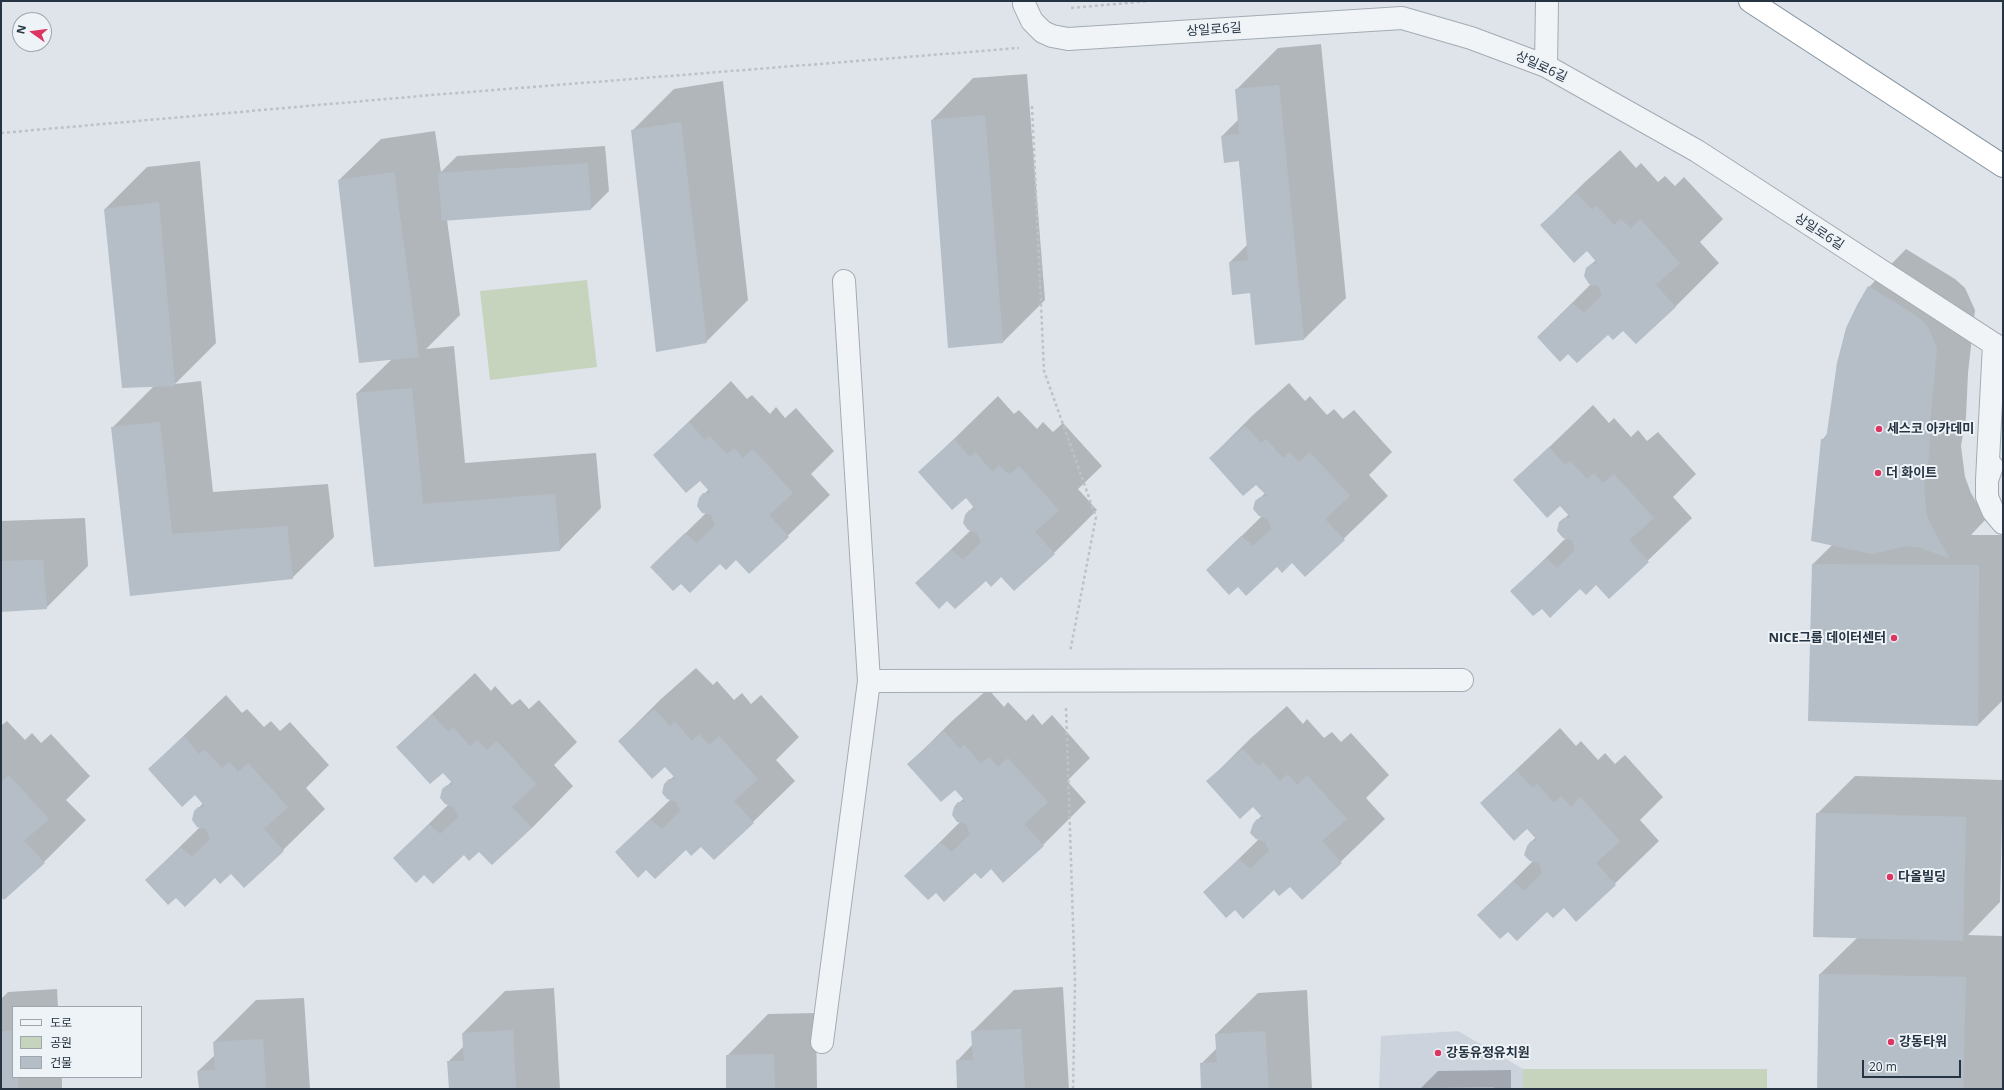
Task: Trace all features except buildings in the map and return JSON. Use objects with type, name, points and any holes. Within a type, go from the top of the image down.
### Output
[{"type":"highway","points":[[1750,1],[2003,166]]},
{"type":"street","points":[[1546,66],[1547,1]]},
{"type":"street","name":"상일로6길","points":[[1024,4],[1028,15],[1039,28],[1052,36],[1075,39],[1402,18],[1471,38],[1546,66],[1697,151],[1999,347]]},
{"type":"street","points":[[822,1042],[869,681],[844,281]]},
{"type":"street","points":[[1999,347],[1987,480],[1987,497],[1993,511],[2003,523]]},
{"type":"street","points":[[1987,480],[1992,465],[2003,451]]},
{"type":"street","points":[[869,681],[1462,680]]},
{"type":"path","points":[[1,133],[432,95],[1018,49],[1026,44],[1039,28]]},
{"type":"path","points":[[1032,106],[1044,371],[1096,517],[1065,681],[1075,984],[1073,1089]]},
{"type":"shaded area","name":"강동유정유치원","points":[[1458,1031],[1523,1069],[1523,1089],[1379,1089],[1381,1036]]},
{"type":"green space","points":[[587,280],[597,367],[490,380],[480,291]]},
{"type":"green space","points":[[1523,1069],[1767,1069],[1767,1089],[1523,1089]]},
{"type":"place","name":"세스코 아카데미","points":[[1879,429]]},
{"type":"place","name":"더 화이트","points":[[1878,473]]},
{"type":"place","name":"NICE그룹 데이터센터","points":[[1894,638]]},
{"type":"place","name":"다올빌딩","points":[[1890,877]]},
{"type":"place","name":"강동타워","points":[[1891,1042]]},
{"type":"place","name":"강동유정유치원","points":[[1438,1053]]}]
